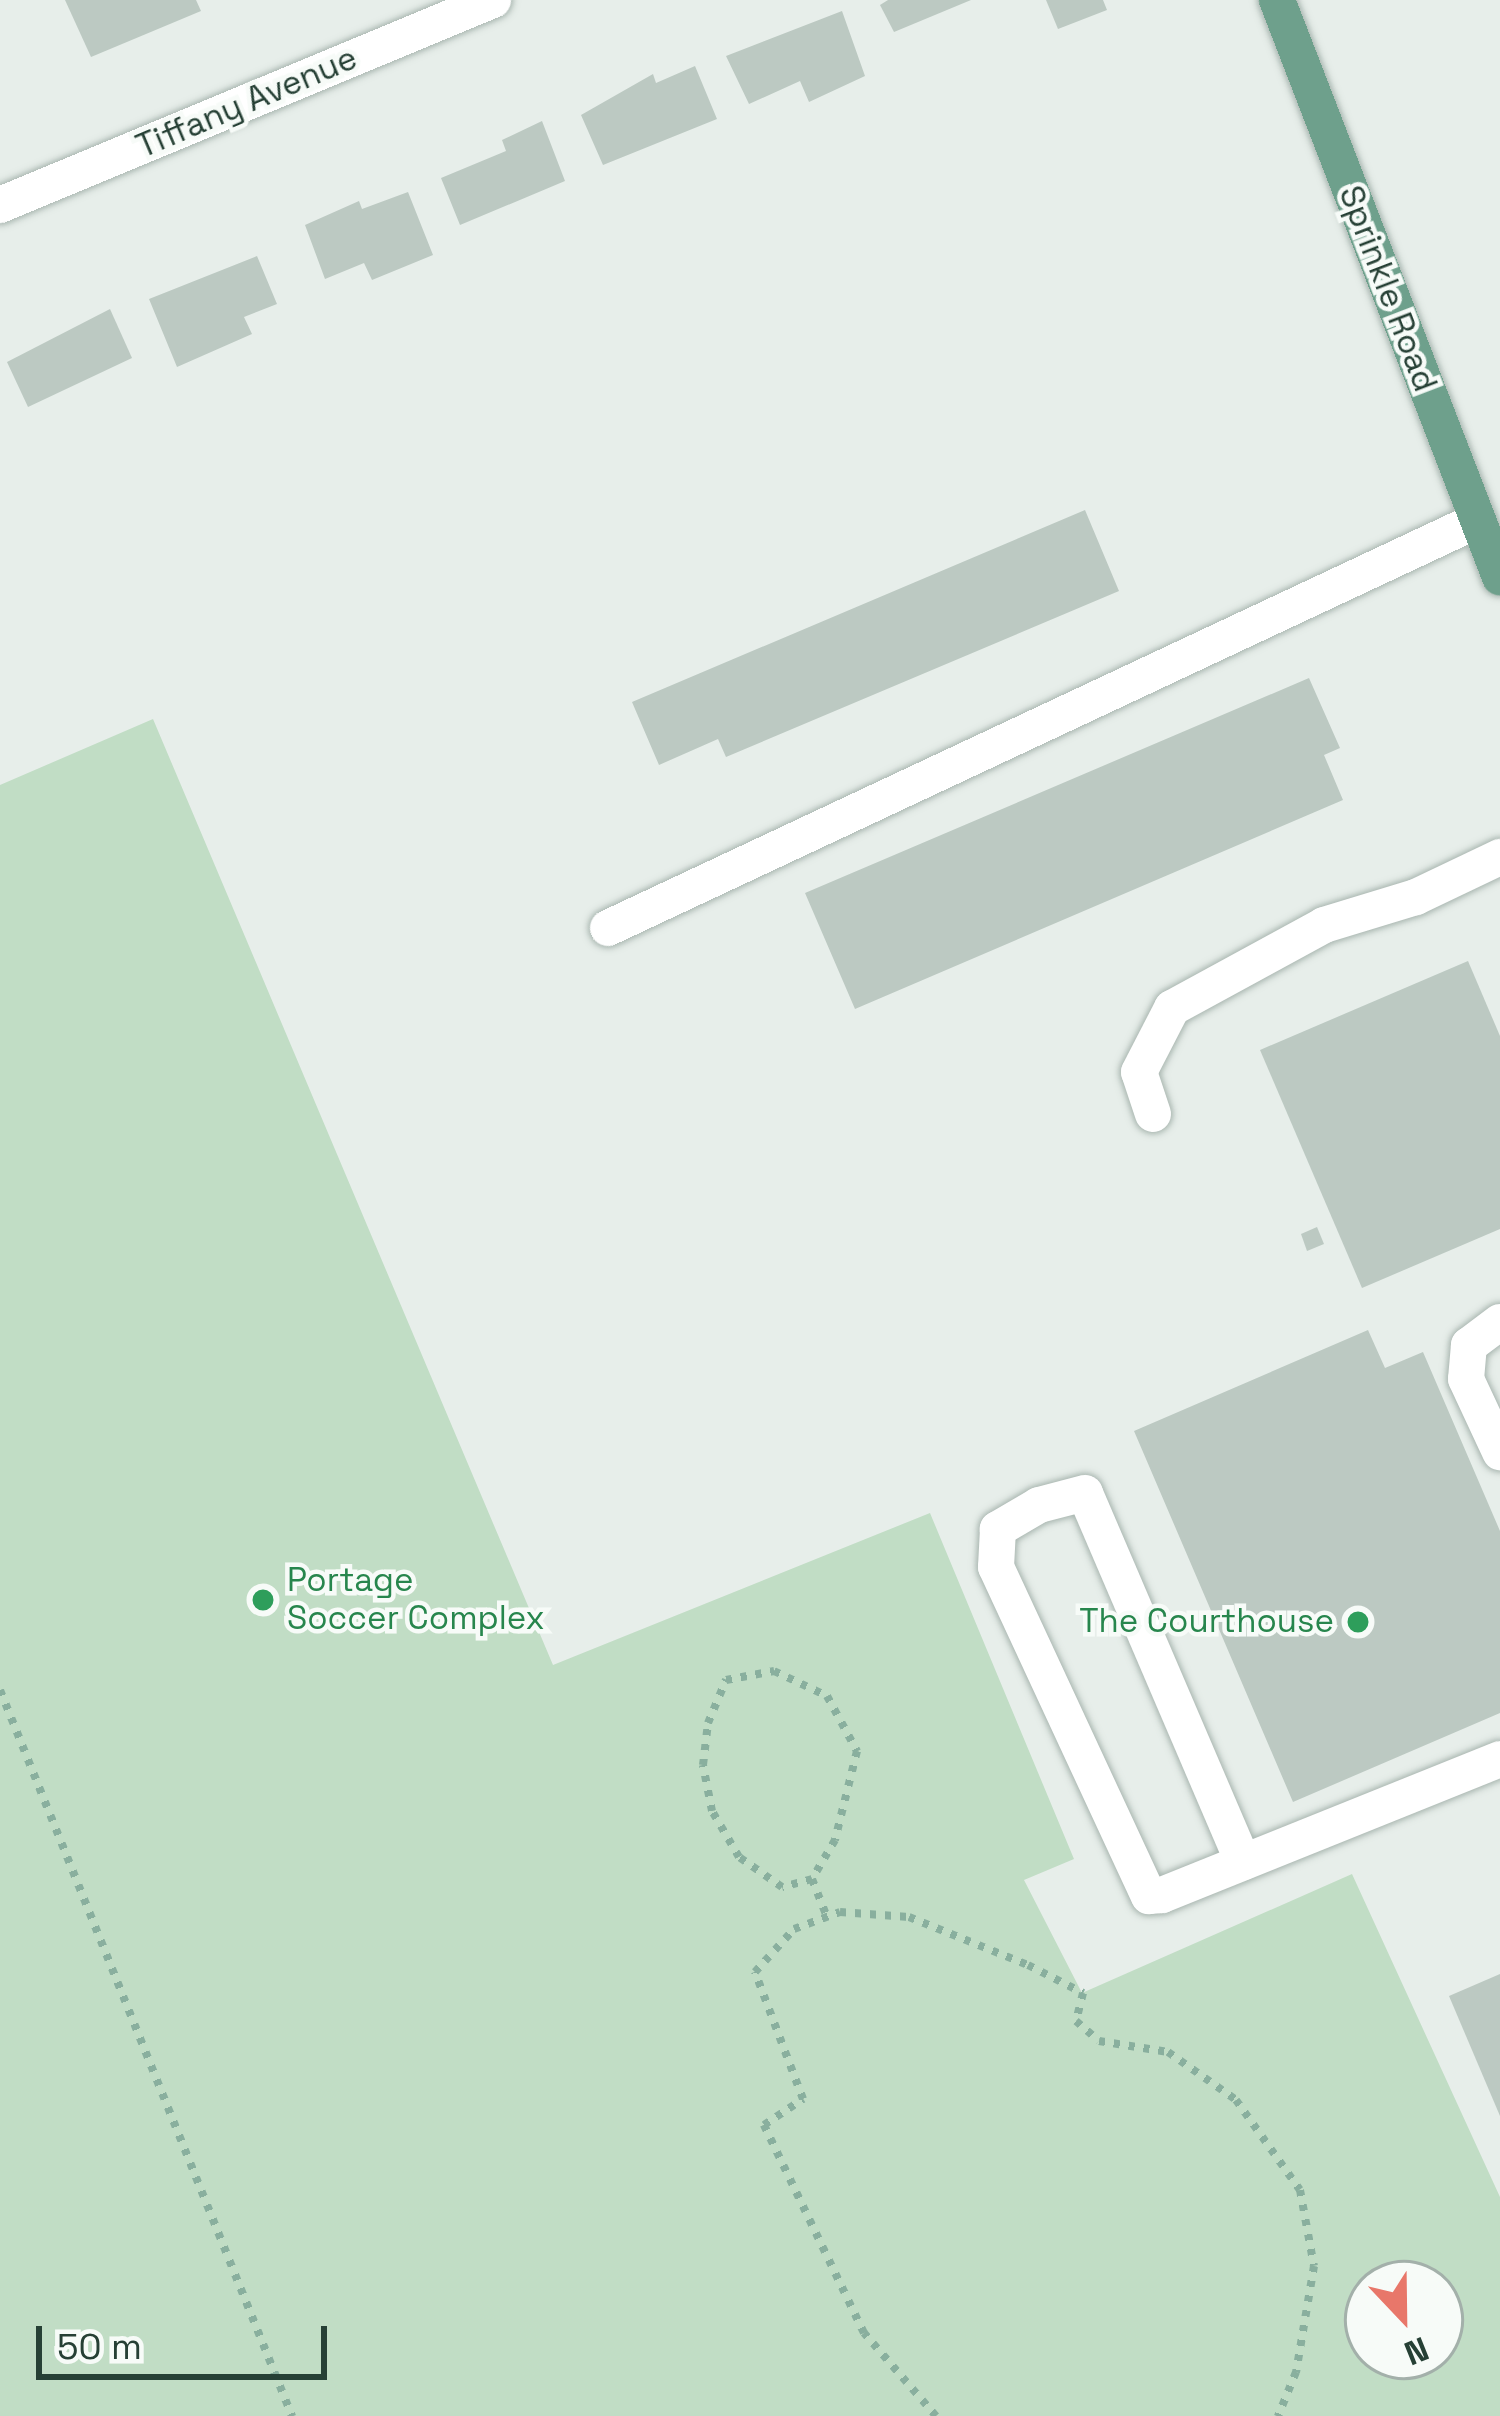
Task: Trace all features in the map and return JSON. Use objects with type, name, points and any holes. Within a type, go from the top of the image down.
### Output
[{"type":"main road","name":"Sprinkle Road","points":[[1276,0],[1500,577]]},
{"type":"street","name":"Tiffany Avenue","points":[[0,205],[487,1]]},
{"type":"street","points":[[608,928],[1476,521]]},
{"type":"street","points":[[1153,1114],[1139,1072],[1172,1008],[1324,925],[1416,897],[1500,857]]},
{"type":"street","points":[[1500,1322],[1469,1345],[1466,1379],[1500,1452]]},
{"type":"street","points":[[1243,1862],[1085,1493],[1039,1504],[998,1529],[996,1567],[1149,1896],[1243,1862],[1500,1759]]},
{"type":"path","points":[[774,1671],[827,1696],[857,1751],[835,1840],[812,1879],[782,1887],[739,1858],[712,1810],[703,1765],[708,1723],[726,1680],[774,1671]]},
{"type":"path","points":[[0,1690],[292,2416]]},
{"type":"path","points":[[812,1879],[827,1916]]},
{"type":"path","points":[[936,2416],[864,2333],[764,2125],[803,2099],[755,1972],[794,1929],[827,1916],[909,1917],[974,1941],[1083,1993],[1076,2021],[1100,2041],[1168,2052],[1236,2100],[1300,2190],[1314,2266],[1296,2372],[1278,2416]]},
{"type":"green space","name":"Portage Soccer Complex","points":[[153,719],[553,1665],[930,1513],[1074,1859],[1024,1880],[1082,1993],[1352,1874],[1500,2197],[1500,2416],[0,2416],[0,785]]},
{"type":"building","points":[[65,0],[196,0],[201,11],[91,57]]},
{"type":"building","points":[[888,0],[971,0],[894,32],[880,5]]},
{"type":"building","points":[[1046,0],[1103,0],[1107,10],[1058,29]]},
{"type":"building","points":[[842,11],[865,76],[809,102],[800,81],[749,104],[726,56]]},
{"type":"building","points":[[695,66],[717,119],[603,165],[581,115],[653,74],[656,83]]},
{"type":"building","points":[[542,121],[565,181],[460,225],[441,178],[506,151],[502,140]]},
{"type":"building","points":[[408,192],[433,255],[372,280],[364,263],[325,279],[305,225],[359,201],[362,209]]},
{"type":"building","points":[[257,256],[277,304],[244,317],[252,334],[177,367],[149,299]]},
{"type":"building","points":[[110,309],[132,358],[28,407],[7,362]]},
{"type":"building","points":[[1085,510],[1119,591],[726,757],[718,739],[659,765],[632,702]]},
{"type":"building","points":[[1309,678],[1340,748],[1324,755],[1343,800],[855,1009],[805,893]]},
{"type":"building","points":[[1468,961],[1500,1036],[1500,1229],[1362,1288],[1260,1050]]},
{"type":"building","points":[[1317,1227],[1324,1244],[1307,1251],[1301,1234]]},
{"type":"building","name":"The Courthouse","points":[[1368,1330],[1385,1368],[1423,1352],[1500,1531],[1500,1713],[1293,1802],[1134,1431]]},
{"type":"building","points":[[1500,1974],[1500,2116],[1449,1996]]},
{"type":"place","name":"Portage Soccer Complex","points":[[263,1600]]},
{"type":"place","name":"The Courthouse","points":[[1358,1622]]}]
